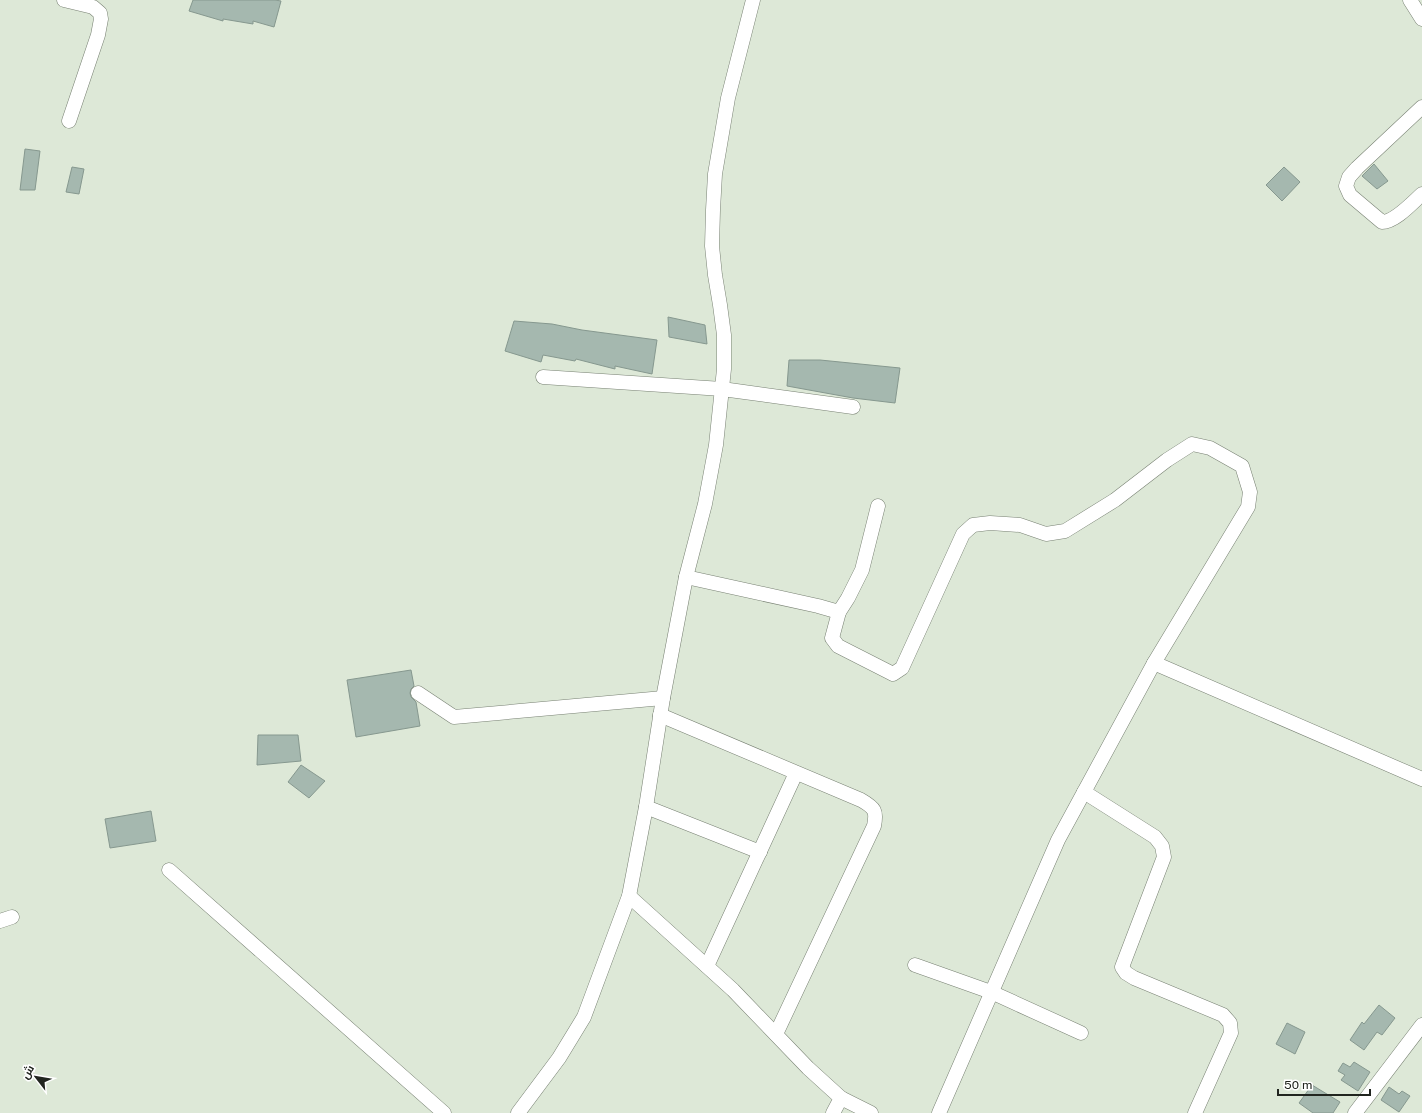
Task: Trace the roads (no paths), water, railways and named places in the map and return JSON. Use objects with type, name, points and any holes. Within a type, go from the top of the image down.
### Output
[{"type":"street","points":[[64,0],[93,7],[100,13],[101,19],[98,35],[69,121]]},
{"type":"street","points":[[518,1113],[559,1058],[584,1017],[630,896],[646,807],[660,714],[686,577],[705,504],[716,445],[724,369],[724,335],[712,246],[715,174],[728,98],[753,0]]},
{"type":"street","points":[[1410,0],[1422,19]]},
{"type":"street","points":[[1422,107],[1357,168],[1349,177],[1346,186],[1350,194],[1382,222],[1395,218],[1422,194]]},
{"type":"street","points":[[543,377],[722,389],[853,407]]},
{"type":"street","points":[[878,506],[862,570],[839,612],[832,638],[838,646],[893,674],[902,668],[963,534],[973,525],[990,523],[1020,525],[1046,534],[1065,531],[1115,500],[1167,460],[1192,444],[1210,448],[1242,466],[1250,492],[1248,507],[1154,663],[1058,840],[939,1113]]},
{"type":"street","points":[[686,577],[839,612]]},
{"type":"street","points":[[1154,663],[1422,779]]},
{"type":"street","points":[[418,693],[454,717],[663,698]]},
{"type":"street","points":[[660,714],[861,800],[871,806],[876,815],[874,826],[776,1034]]},
{"type":"street","points":[[707,966],[796,772]]},
{"type":"street","points":[[1084,792],[1155,837],[1162,846],[1164,857],[1122,967],[1126,973],[1134,978],[1223,1014],[1230,1023],[1232,1033],[1195,1113]]},
{"type":"street","points":[[646,807],[760,852]]},
{"type":"street","points":[[169,870],[444,1113]]},
{"type":"street","points":[[630,896],[733,990],[808,1068],[841,1098],[871,1113]]},
{"type":"street","points":[[915,965],[991,992],[1081,1033]]},
{"type":"street","points":[[1355,1113],[1422,1025]]},
{"type":"street","points":[[834,1113],[841,1098]]}]
